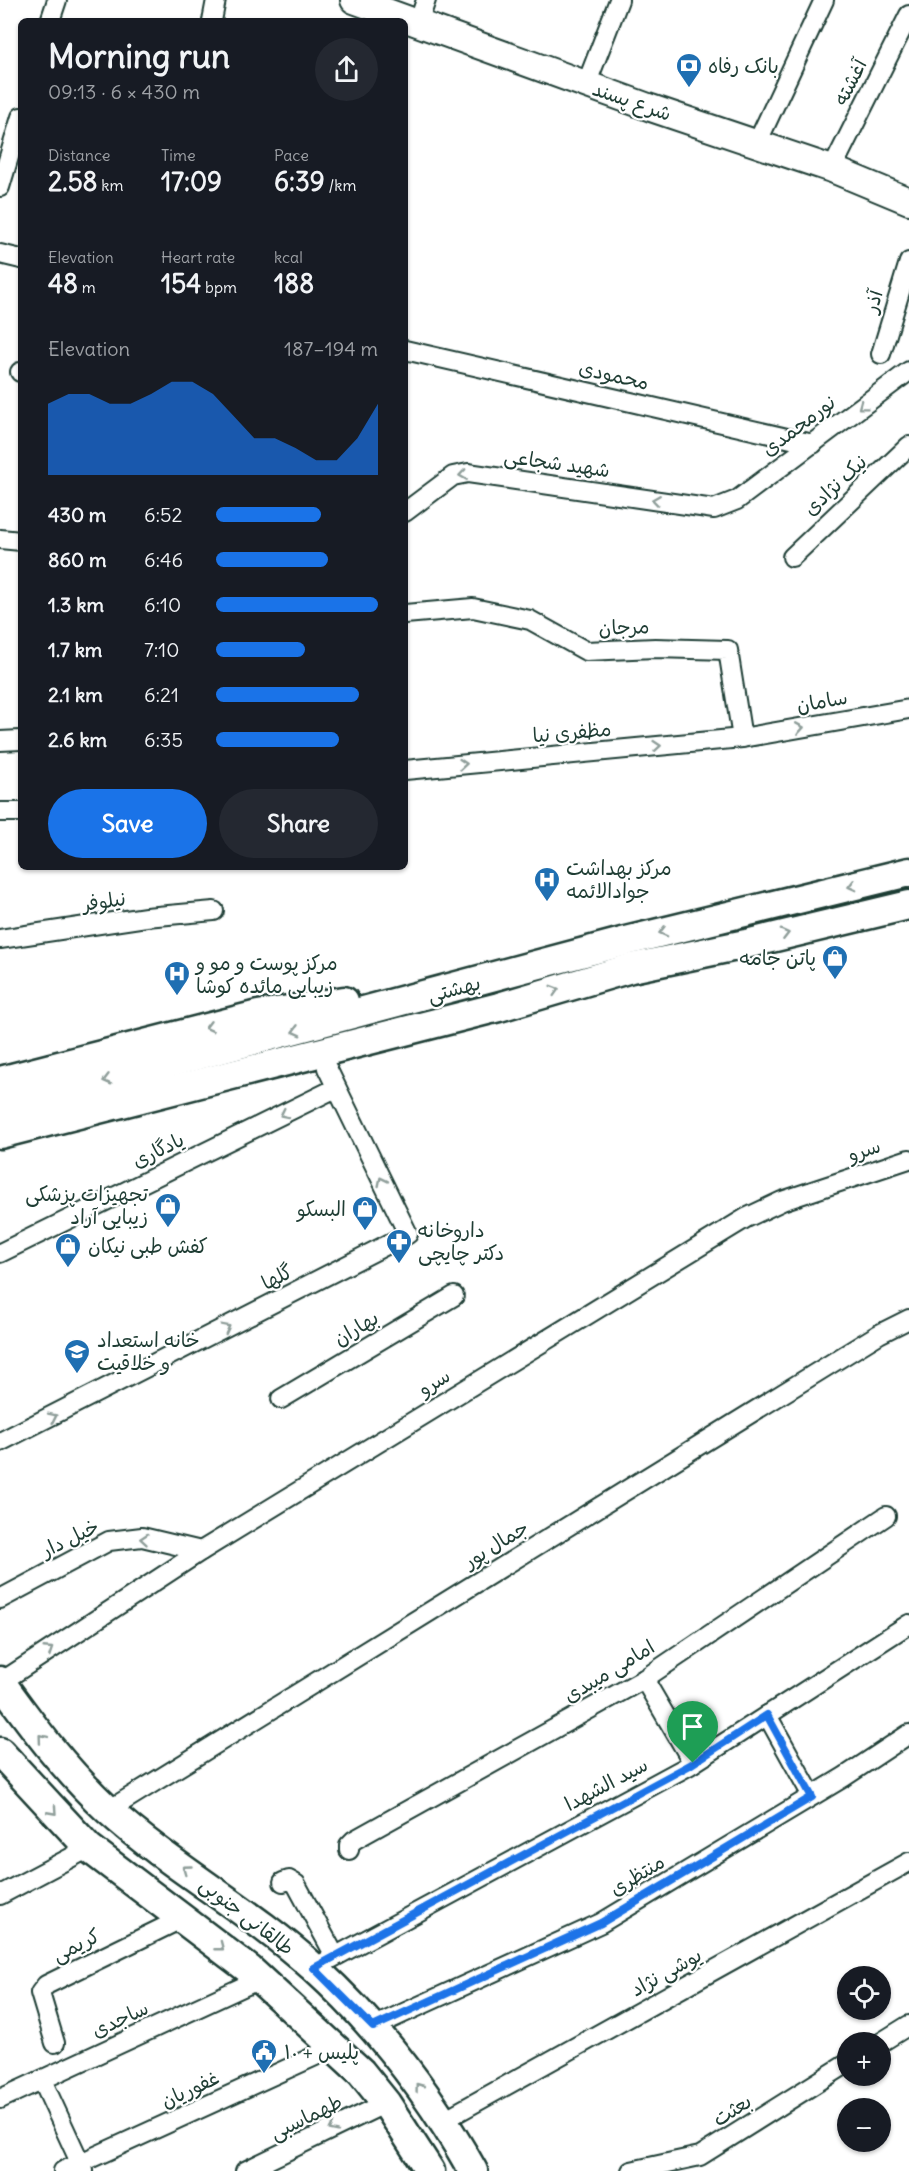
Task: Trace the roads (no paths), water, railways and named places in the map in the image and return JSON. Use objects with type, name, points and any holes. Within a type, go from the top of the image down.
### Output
[{"type":"main road","name":"شرع پسند","points":[[354,0],[422,12],[586,85],[832,169],[909,201]]},
{"type":"main road","name":"بهشتى","points":[[0,1108],[495,978],[626,941],[909,872]]},
{"type":"main road","name":"بهشتى","points":[[0,1134],[499,1007],[631,968],[746,944],[909,904]]},
{"type":"main road","points":[[0,1081],[258,1015],[495,978]]},
{"type":"main road","points":[[0,1153],[332,1078],[499,1007]]},
{"type":"main road","name":"طالقانی جنوبی","points":[[0,1682],[37,1733],[109,1810],[144,1839],[242,1910],[325,1962],[444,2120],[473,2171]]},
{"type":"main road","name":"طالقانی جنوبی","points":[[0,1752],[89,1848],[260,1979],[361,2072],[386,2103],[430,2171]]},
{"type":"street","points":[[51,18],[57,0]]},
{"type":"street","points":[[213,18],[216,0]]},
{"type":"street","points":[[586,85],[619,0]]},
{"type":"street","points":[[757,143],[824,0]]},
{"type":"street","name":"آغشته","points":[[832,169],[909,15]]},
{"type":"street","points":[[0,187],[18,127]]},
{"type":"street","points":[[0,254],[18,258]]},
{"type":"street","name":"آذر","points":[[881,354],[909,262]]},
{"type":"street","name":"محمودی","points":[[408,352],[813,444]]},
{"type":"street","name":"نورمحمدی","points":[[714,509],[737,500],[909,371]]},
{"type":"street","name":"نیک نژادی","points":[[792,557],[909,446]]},
{"type":"street","name":"شهید شجاعی","points":[[408,510],[453,476],[468,473],[714,509]]},
{"type":"street","points":[[0,539],[18,541]]},
{"type":"street","name":"مرجان","points":[[408,614],[473,608],[530,620],[586,651],[655,648],[728,650],[742,738]]},
{"type":"street","name":"سامان","points":[[742,738],[909,709]]},
{"type":"street","name":"مظفری نیا","points":[[408,770],[742,738]]},
{"type":"street","points":[[0,741],[18,740]]},
{"type":"street","points":[[0,812],[18,812]]},
{"type":"street","name":"نیلوفر","points":[[0,939],[146,917],[214,911]]},
{"type":"street","name":"یادگاری","points":[[0,1252],[332,1078]]},
{"type":"street","name":"گلها","points":[[0,1442],[408,1234],[332,1078]]},
{"type":"street","name":"سرو","points":[[0,1682],[201,1551],[746,1218],[782,1201],[909,1159]]},
{"type":"street","name":"بهاران","points":[[280,1399],[454,1296]]},
{"type":"street","name":"جمال پور","points":[[109,1810],[879,1334],[909,1319]]},
{"type":"street","name":"امامی میبدی","points":[[349,1850],[349,1845],[354,1840],[644,1679],[886,1516]]},
{"type":"street","name":"خیل دار","points":[[0,1599],[109,1541],[142,1537],[201,1551]]},
{"type":"street","name":"سید الشهدا","points":[[325,1962],[693,1763],[909,1624]]},
{"type":"street","points":[[644,1679],[693,1763]]},
{"type":"street","points":[[767,1715],[812,1797]]},
{"type":"street","name":"منتظری","points":[[373,2027],[601,1923],[812,1797],[909,1734]]},
{"type":"street","points":[[0,1895],[89,1848]]},
{"type":"street","name":"یوشی نژاد","points":[[444,2120],[909,1862]]},
{"type":"street","points":[[286,1881],[296,1884],[325,1962]]},
{"type":"street","name":"کریمی","points":[[55,2043],[40,1993],[46,1985],[183,1918]]},
{"type":"street","name":"ساجدی","points":[[0,2099],[260,1979]]},
{"type":"street","points":[[891,2036],[909,2025]]},
{"type":"street","name":"غفوریان","points":[[63,2171],[83,2167],[335,2047]]},
{"type":"street","name":"بعثت","points":[[630,2171],[700,2156],[837,2070]]},
{"type":"street","points":[[42,2080],[83,2167]]},
{"type":"street","name":"طهماسبی","points":[[245,2171],[386,2103]]},
{"type":"place","name":"بانک رفاه","points":[[689,89]]},
{"type":"place","name":"مرکز بهداشت جوادالائمه","points":[[547,903]]},
{"type":"place","name":"پاتن جامه","points":[[835,981]]},
{"type":"place","name":"مرکز پوست و مو و زیبایی مائده کوشا","points":[[177,997]]},
{"type":"place","name":"تجهیزات پزشکی زیبایی آراد","points":[[168,1229]]},
{"type":"place","name":"البسکو","points":[[365,1232]]},
{"type":"place","name":"داروخانه دکتر چایچی","points":[[399,1265]]},
{"type":"place","name":"کفش طبی نیکان","points":[[68,1269]]},
{"type":"place","name":"خانه استعداد و خلاقیت","points":[[77,1375]]},
{"type":"place","name":"پلیس + ۱۰","points":[[264,2075]]}]
